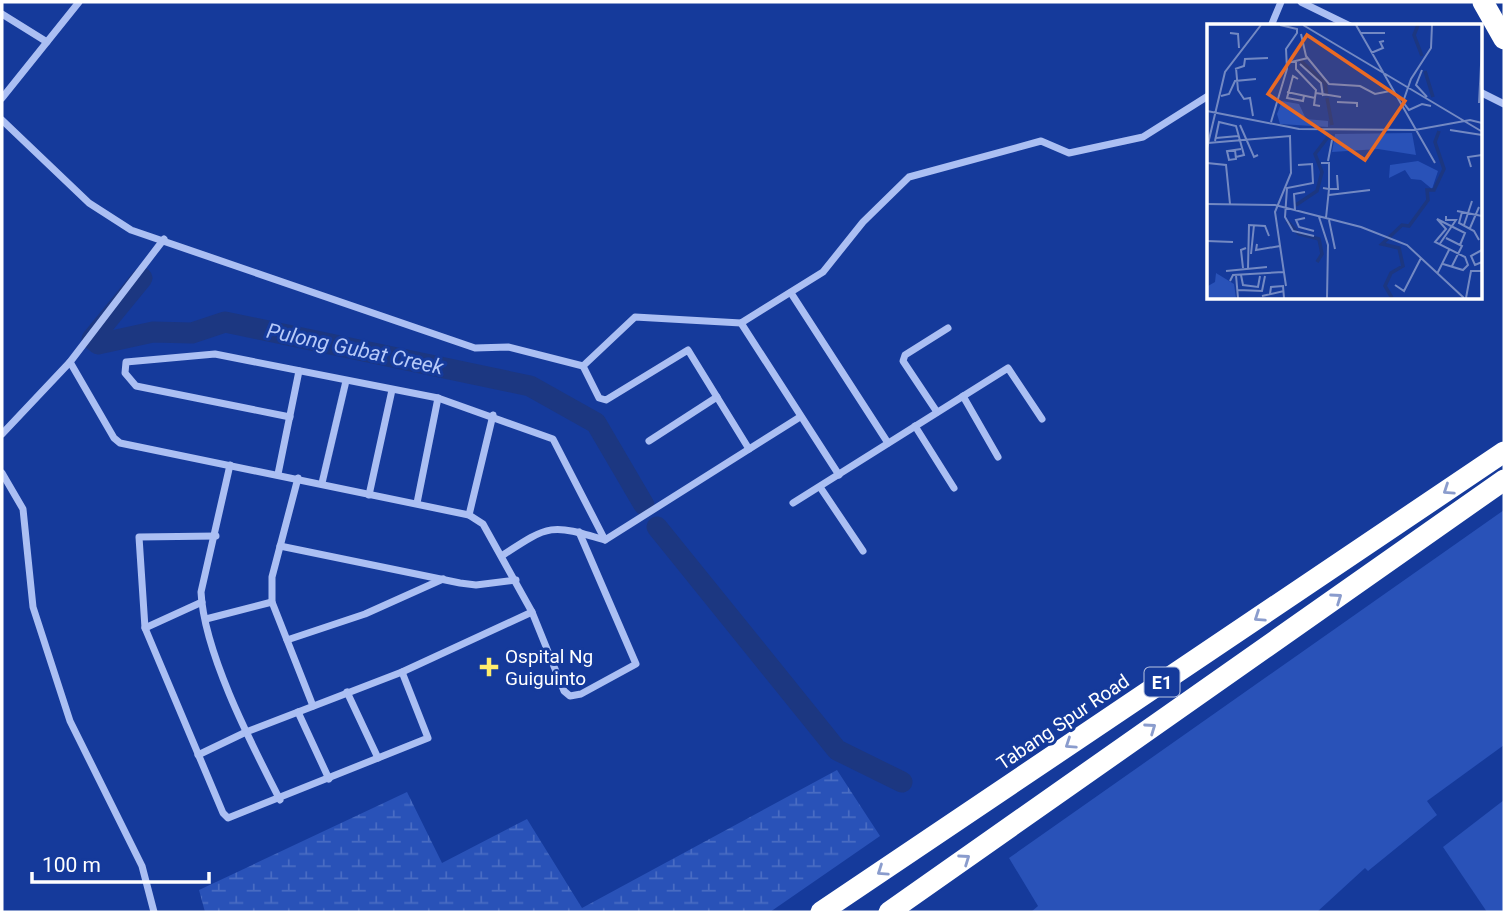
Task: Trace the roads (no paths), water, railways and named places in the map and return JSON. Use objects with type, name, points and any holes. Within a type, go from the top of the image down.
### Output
[{"type":"highway","points":[[1483,2],[1504,39]]},
{"type":"highway","name":"Tabang Spur Road","points":[[821,912],[1504,452]]},
{"type":"highway","name":"E1","points":[[889,912],[1504,480]]},
{"type":"street","points":[[2,98],[79,2]]},
{"type":"street","points":[[1272,24],[1281,2]]},
{"type":"street","points":[[1301,2],[1346,24]]},
{"type":"street","points":[[2,14],[47,42]]},
{"type":"street","points":[[1482,93],[1504,104]]},
{"type":"street","points":[[583,366],[635,317],[741,323],[823,272],[863,222],[909,177],[1041,141],[1069,153],[1143,136],[1207,97]]},
{"type":"street","points":[[2,120],[89,203],[131,230],[164,239],[475,348],[508,347],[583,366],[599,398],[606,400],[688,350],[749,449]]},
{"type":"street","points":[[2,433],[70,362],[164,239]]},
{"type":"street","points":[[792,293],[888,443]]},
{"type":"street","points":[[741,323],[839,475]]},
{"type":"street","points":[[937,412],[903,361],[905,355],[948,328]]},
{"type":"street","points":[[289,417],[136,386],[125,373],[126,362],[215,354],[438,398],[493,415],[552,439],[605,540]]},
{"type":"street","points":[[70,362],[114,438],[120,443],[417,503],[469,515],[483,524],[516,580],[564,691],[570,696],[581,694],[636,664],[579,533]]},
{"type":"street","points":[[793,503],[1008,368],[1042,419]]},
{"type":"street","points":[[278,474],[299,371]]},
{"type":"street","points":[[322,483],[346,381]]},
{"type":"street","points":[[369,495],[393,390]]},
{"type":"street","points":[[963,396],[998,457]]},
{"type":"street","points":[[649,441],[718,397]]},
{"type":"street","points":[[417,503],[438,398]]},
{"type":"street","points":[[469,515],[493,415]]},
{"type":"street","points":[[503,555],[551,528],[605,540],[800,416]]},
{"type":"street","points":[[915,426],[954,488]]},
{"type":"street","points":[[230,465],[216,536],[201,592],[202,602],[246,732],[280,800]]},
{"type":"street","points":[[2,472],[23,509],[33,607],[70,721],[142,866],[154,912]]},
{"type":"street","points":[[298,478],[272,577],[272,601],[313,706]]},
{"type":"street","points":[[820,487],[863,551]]},
{"type":"street","points":[[216,536],[139,537],[145,628],[223,813],[229,818],[280,800],[428,738],[402,672]]},
{"type":"street","points":[[280,546],[476,585],[516,580]]},
{"type":"street","points":[[288,640],[365,614],[444,579]]},
{"type":"street","points":[[206,619],[272,601]]},
{"type":"street","points":[[145,628],[202,602]]},
{"type":"street","points":[[198,755],[246,732],[402,672],[532,612]]},
{"type":"street","points":[[347,692],[378,758]]},
{"type":"street","points":[[298,712],[328,779]]},
{"type":"waterway","name":"Pulong Gubat Creek","points":[[142,278],[92,339],[98,344],[153,332],[192,333],[225,322],[530,386],[596,423],[644,505]]},
{"type":"waterway","name":"Pulong Gubat Creek","points":[[657,527],[837,750],[902,782]]},
{"type":"place","name":"Ospital Ng Guiguinto","points":[[489,667]]}]
